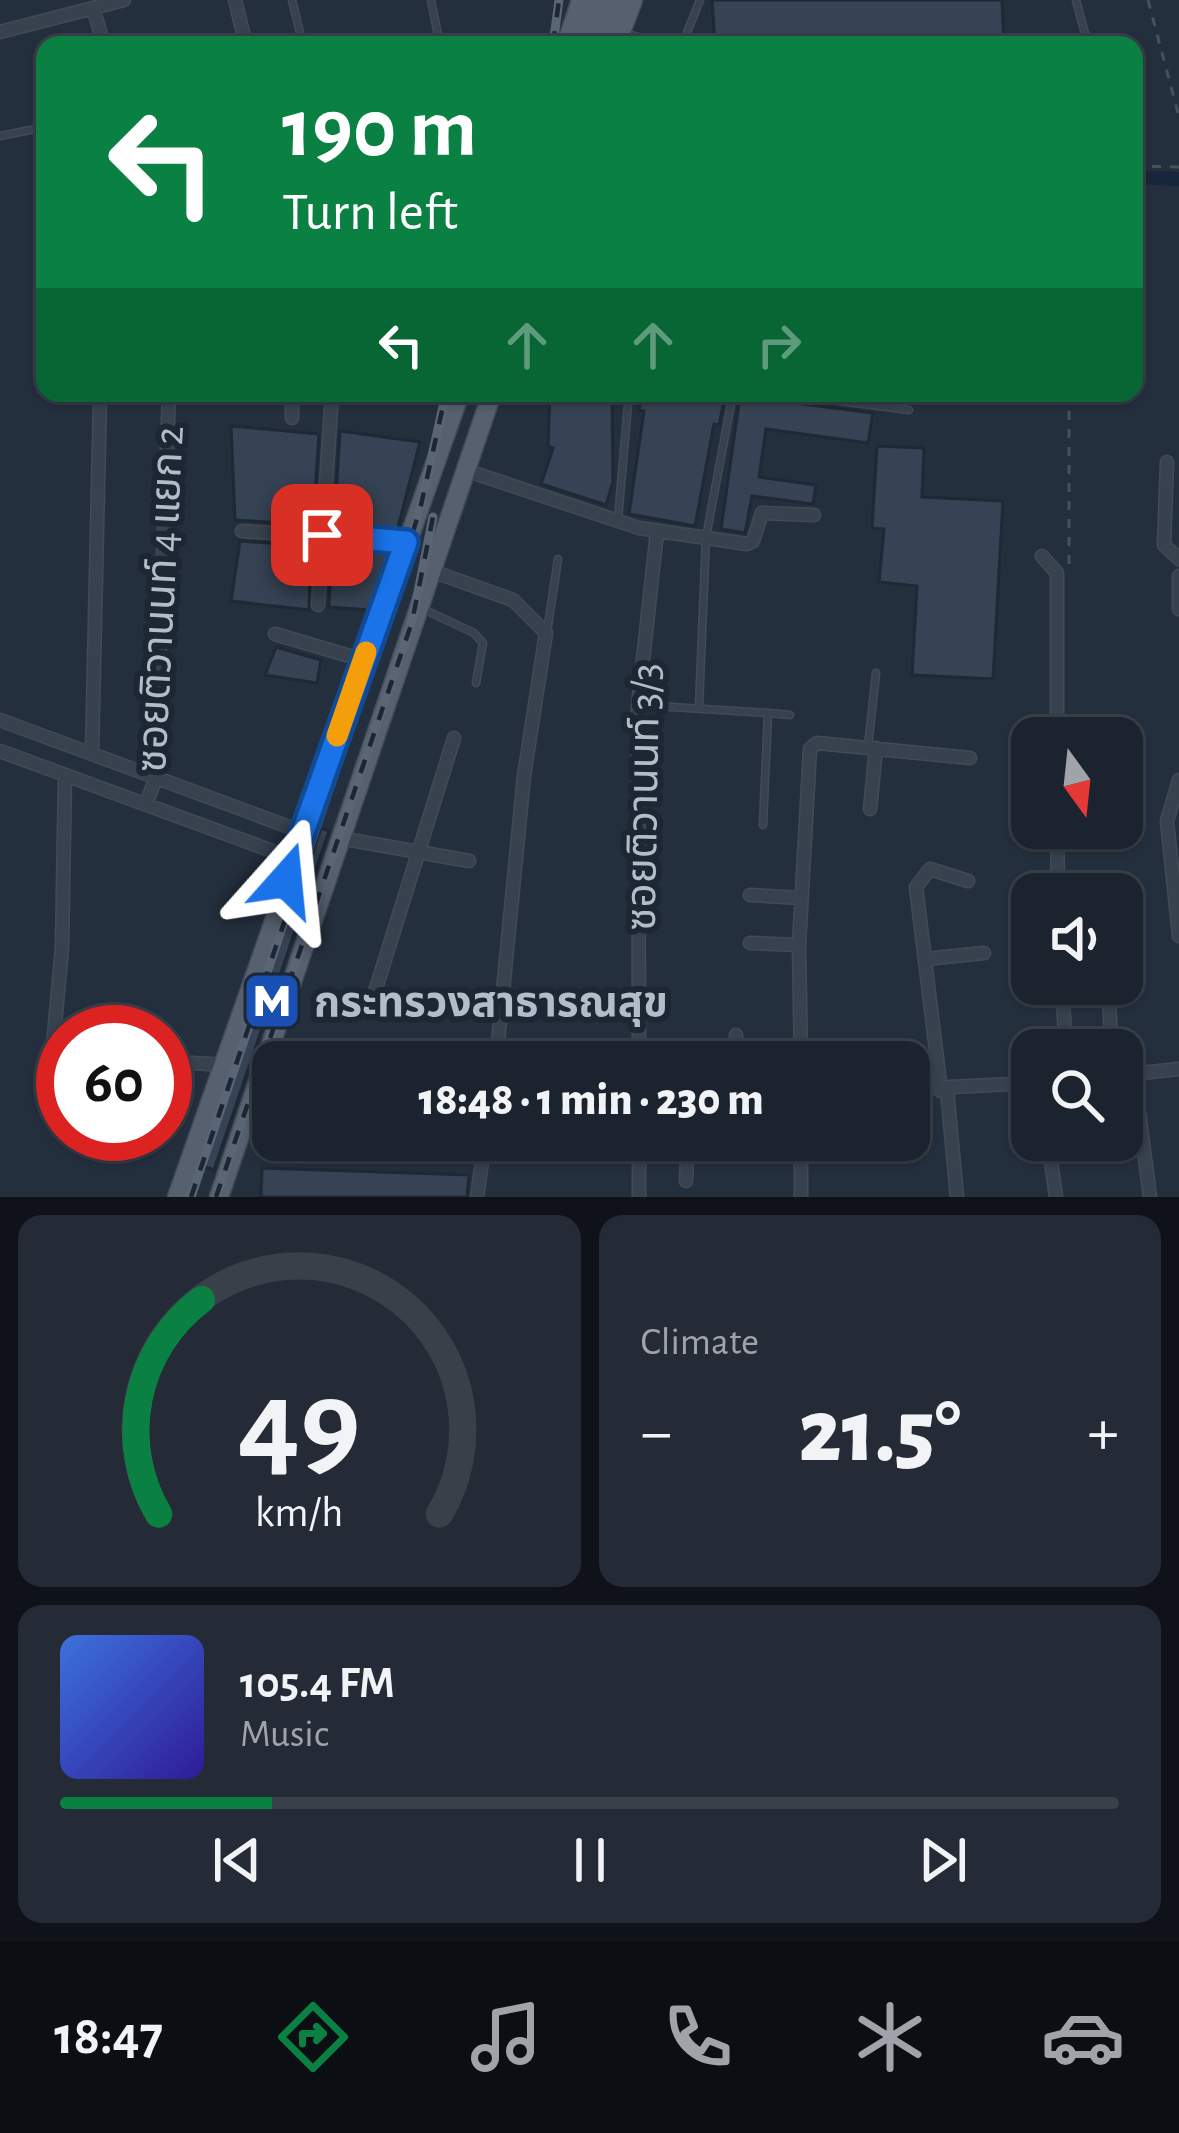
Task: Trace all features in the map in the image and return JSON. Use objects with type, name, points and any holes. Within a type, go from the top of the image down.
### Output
[{"type":"main road","points":[[569,36],[581,0]]},
{"type":"main road","points":[[587,36],[599,0]]},
{"type":"main road","points":[[603,36],[616,0]]},
{"type":"main road","points":[[620,36],[633,0]]},
{"type":"main road","points":[[177,1197],[455,402]]},
{"type":"main road","points":[[275,1041],[485,402]]},
{"type":"main road","points":[[294,859],[329,871]]},
{"type":"main road","points":[[219,1197],[252,1107]]},
{"type":"street","points":[[0,32],[90,5],[124,0]]},
{"type":"street","points":[[235,0],[244,36]]},
{"type":"street","points":[[90,5],[101,36]]},
{"type":"street","points":[[92,754],[100,402]]},
{"type":"street","name":"ซอยติวานนท์ 4 แยก 2","points":[[146,804],[155,780],[170,402]]},
{"type":"street","points":[[292,402],[292,418]]},
{"type":"street","points":[[318,605],[331,402]]},
{"type":"street","points":[[468,460],[657,532],[747,544],[756,535],[762,513],[814,515]]},
{"type":"street","points":[[1167,462],[1164,545],[1179,559]]},
{"type":"street","points":[[242,530],[406,542]]},
{"type":"street","name":"ซอยติวานนท์ 3/3","points":[[639,1041],[638,705],[657,532]]},
{"type":"street","points":[[1042,556],[1054,566],[1058,578],[1057,717]]},
{"type":"street","points":[[432,571],[512,601],[546,634],[498,1041]]},
{"type":"street","points":[[1179,576],[1179,609]]},
{"type":"street","points":[[275,634],[363,660]]},
{"type":"street","points":[[0,720],[302,832]]},
{"type":"street","points":[[369,1011],[454,738]]},
{"type":"street","points":[[801,1041],[799,945],[809,749],[817,743],[970,758]]},
{"type":"street","points":[[870,809],[872,748]]},
{"type":"street","points":[[0,751],[294,859]]},
{"type":"street","points":[[57,1005],[65,775]]},
{"type":"street","points":[[1179,780],[1167,821],[1175,861],[1179,936]]},
{"type":"street","points":[[340,838],[469,861]]},
{"type":"street","points":[[958,1197],[916,886],[930,869],[968,881]]},
{"type":"street","points":[[750,895],[802,898]]},
{"type":"street","points":[[750,943],[799,945]]},
{"type":"street","points":[[925,959],[984,953]]},
{"type":"street","points":[[736,1035],[736,1041]]},
{"type":"street","points":[[192,1063],[225,1065]]},
{"type":"street","points":[[1143,1073],[1179,1069]]},
{"type":"street","points":[[930,1090],[1011,1085]]},
{"type":"street","points":[[1143,1158],[1150,1197]]},
{"type":"street","points":[[477,1197],[482,1161]]},
{"type":"street","points":[[639,1161],[639,1197]]},
{"type":"street","points":[[686,1181],[687,1161]]},
{"type":"street","points":[[801,1161],[801,1197]]},
{"type":"street","points":[[1051,1161],[1056,1197]]},
{"type":"lane","points":[[292,0],[301,36]]},
{"type":"lane","points":[[431,0],[439,36]]},
{"type":"lane","points":[[686,36],[700,0]]},
{"type":"lane","points":[[1076,0],[1086,36]]},
{"type":"lane","points":[[0,136],[36,130]]},
{"type":"lane","points":[[618,519],[628,402]]},
{"type":"lane","points":[[698,707],[706,538],[731,402]]},
{"type":"lane","points":[[847,402],[909,410]]},
{"type":"lane","points":[[546,634],[558,559]]},
{"type":"lane","points":[[419,608],[474,633],[483,643],[476,683]]},
{"type":"lane","points":[[872,748],[876,674]]},
{"type":"lane","points":[[638,705],[790,715]]},
{"type":"lane","points":[[763,825],[768,712]]},
{"type":"path","points":[[1148,0],[1179,117]]},
{"type":"path","points":[[1143,166],[1179,167]]},
{"type":"path","points":[[1058,578],[1070,574],[1070,402]]},
{"type":"building","points":[[712,0],[1002,0],[1004,36],[714,36]]},
{"type":"building","points":[[550,402],[612,402],[613,482],[606,505],[541,484],[553,448],[548,446]]},
{"type":"building","points":[[640,402],[724,402],[719,425],[714,424],[695,526],[629,514],[644,411],[639,410]]},
{"type":"building","points":[[739,402],[787,402],[873,413],[868,443],[766,429],[759,477],[816,485],[813,504],[752,496],[745,533],[721,529]]},
{"type":"building","points":[[231,426],[319,434],[313,525],[235,520]]},
{"type":"building","points":[[340,431],[420,442],[397,531],[334,527]]},
{"type":"building","points":[[877,446],[924,448],[922,497],[1003,501],[993,679],[912,675],[917,586],[879,582],[884,529],[872,528]]},
{"type":"building","points":[[240,541],[311,546],[309,610],[231,601]]},
{"type":"building","points":[[332,548],[390,551],[369,610],[329,607]]},
{"type":"building","points":[[276,647],[321,660],[317,683],[265,675]]},
{"type":"building","points":[[321,828],[329,831],[258,1041],[252,1041],[252,1058],[214,1170],[202,1166]]},
{"type":"building","points":[[262,1168],[469,1175],[467,1197],[261,1197]]},
{"type":"waterway","points":[[1143,177],[1179,179]]},
{"type":"railway","points":[[554,36],[559,0]]},
{"type":"railway","points":[[191,1197],[388,616],[421,505],[444,402]]},
{"type":"railway","points":[[216,1197],[412,622],[433,517]]},
{"type":"slow traffic","points":[[337,736],[366,652]]},
{"type":"place","name":"กระทรวงสาธารณสุข","points":[[272,1001]]},
{"type":"route","points":[[286,880],[406,542],[322,535]]}]
